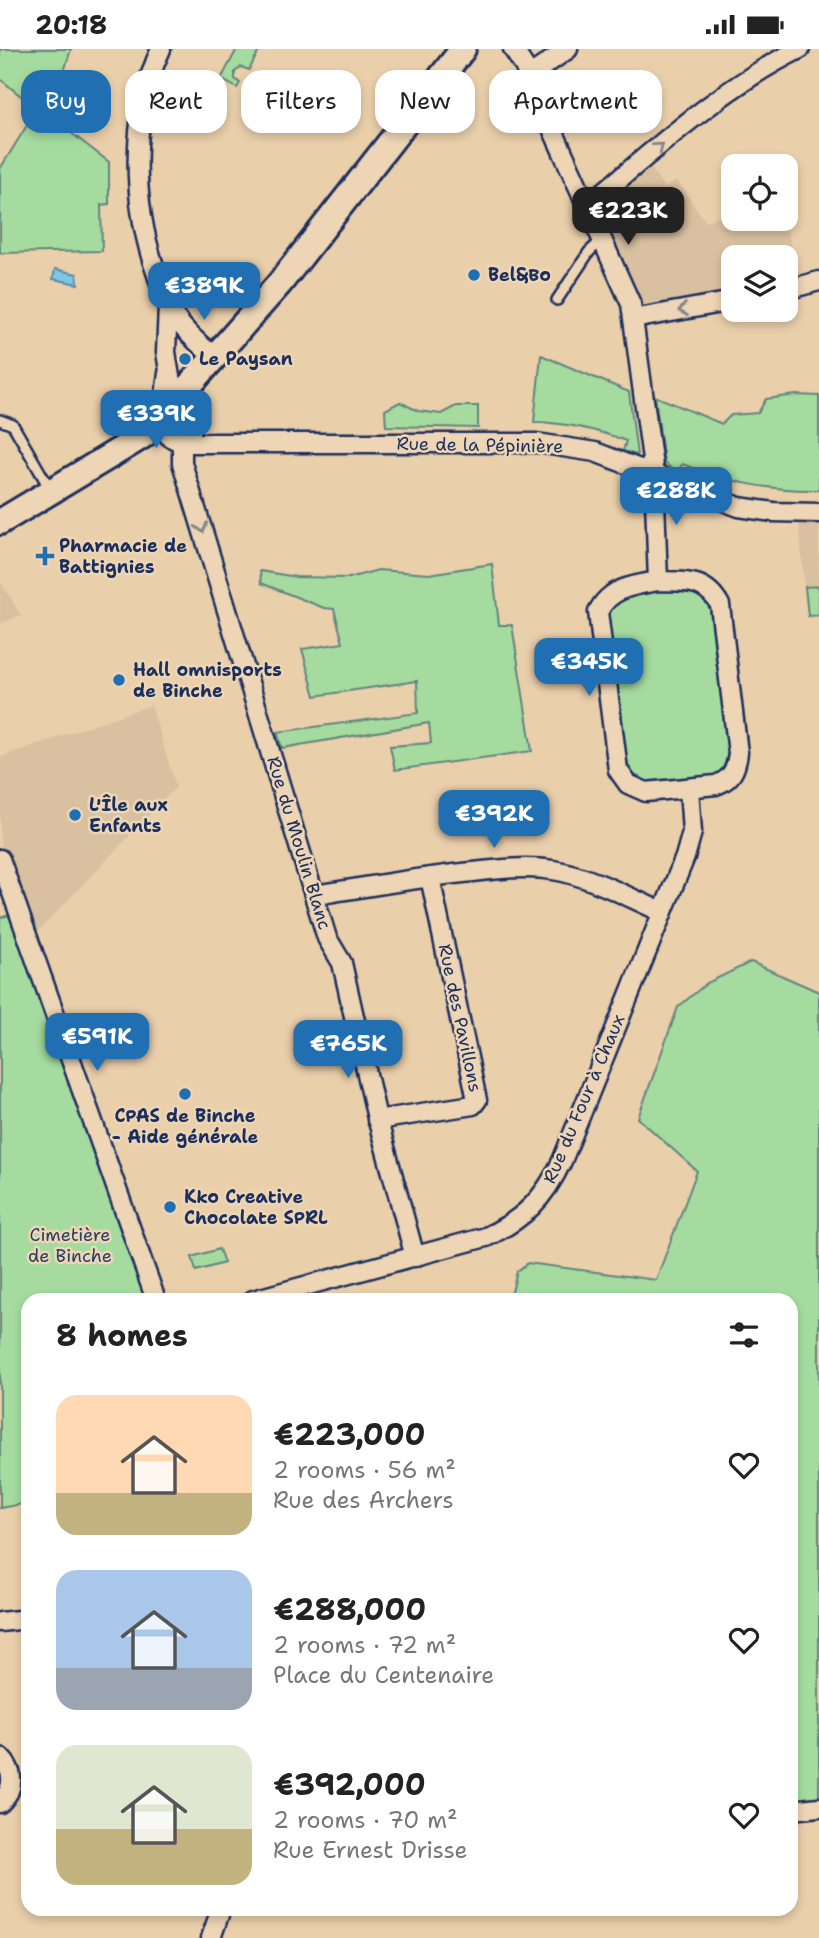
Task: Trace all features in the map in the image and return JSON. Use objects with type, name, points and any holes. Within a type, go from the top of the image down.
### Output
[{"type":"main road","points":[[0,522],[144,435],[280,283],[463,49]]},
{"type":"street","points":[[161,49],[145,91],[137,177],[139,209],[151,258],[169,307],[181,326],[214,357]]},
{"type":"street","points":[[513,49],[525,70]]},
{"type":"street","points":[[538,70],[568,49]]},
{"type":"street","points":[[587,206],[697,114],[773,62],[800,49]]},
{"type":"street","points":[[554,133],[628,294],[654,474],[658,581]]},
{"type":"street","points":[[798,287],[819,281]]},
{"type":"street","points":[[633,319],[721,303]]},
{"type":"street","points":[[169,307],[165,395],[170,437],[187,438]]},
{"type":"street","points":[[168,373],[172,390],[168,410]]},
{"type":"street","name":"Rue de la Pépinière","points":[[187,438],[213,442],[537,443],[576,447],[739,507],[773,512],[819,513]]},
{"type":"street","name":"Rue du Moulin Blanc","points":[[187,438],[181,463],[327,938],[342,963],[377,1120],[415,1257]]},
{"type":"street","points":[[658,581],[692,582],[714,594],[720,605],[738,753],[734,771],[726,781],[716,785],[646,792],[628,784],[618,770],[598,612],[603,602],[617,591],[658,581]]},
{"type":"street","name":"Rue du Four à Chaux","points":[[279,1293],[486,1237],[526,1212],[551,1184],[685,857],[692,832],[689,788]]},
{"type":"street","points":[[0,859],[154,1293]]},
{"type":"street","points":[[314,895],[430,877],[506,869],[554,870],[586,879],[662,912]]},
{"type":"street","name":"Rue des Pavillons","points":[[377,1120],[472,1105],[477,1100],[430,877]]},
{"type":"street","points":[[0,1622],[21,1620]]},
{"type":"street","points":[[0,1757],[12,1773],[12,1785],[0,1803]]},
{"type":"street","points":[[798,1809],[819,1807]]},
{"type":"street","points":[[211,1938],[219,1916]]},
{"type":"lane","points":[[557,300],[589,252],[603,239]]},
{"type":"lane","points":[[0,420],[13,425],[51,491]]},
{"type":"shaded area","points":[[650,167],[665,188],[677,181],[706,222],[721,214],[721,231],[787,231],[791,245],[721,245],[721,298],[660,308],[642,307],[598,215]]},
{"type":"shaded area","points":[[819,521],[819,617],[807,618],[799,522]]},
{"type":"shaded area","points":[[0,581],[21,615],[0,624]]},
{"type":"shaded area","name":"L'Île aux Enfants","points":[[151,705],[176,787],[34,936],[0,842],[0,757]]},
{"type":"green space","points":[[0,49],[71,49],[65,70],[21,70],[21,96],[0,79]]},
{"type":"green space","points":[[237,49],[260,49],[249,70],[241,67],[235,72],[235,79],[240,83],[237,88],[227,82],[226,70]]},
{"type":"green space","points":[[22,133],[71,133],[109,162],[109,204],[101,205],[102,251],[0,253],[0,169]]},
{"type":"green space","points":[[541,355],[629,392],[637,455],[623,451],[626,441],[603,433],[570,425],[534,422]]},
{"type":"green space","points":[[796,395],[819,396],[819,490],[749,484],[682,464],[677,474],[664,462],[655,396],[722,424],[731,415],[758,413],[766,399]]},
{"type":"green space","points":[[400,402],[418,411],[441,414],[456,406],[478,406],[478,428],[386,426],[385,410]]},
{"type":"green space","points":[[492,564],[499,625],[512,625],[532,751],[395,770],[390,746],[431,743],[429,723],[282,748],[277,732],[418,713],[417,681],[315,696],[302,649],[343,643],[334,609],[324,608],[261,583],[260,571],[296,577],[349,578],[378,570],[429,574]]},
{"type":"green space","points":[[819,586],[819,615],[808,616],[805,587]]},
{"type":"green space","points":[[691,589],[708,601],[712,610],[731,756],[726,769],[716,776],[642,784],[631,775],[624,752],[607,627],[609,616],[614,606],[630,596],[651,591]]},
{"type":"green space","name":"Cimetière de Binche","points":[[12,914],[147,1293],[21,1293],[21,1504],[0,1508],[0,918]]},
{"type":"green space","points":[[751,962],[819,992],[819,1803],[798,1805],[798,1293],[512,1293],[517,1271],[528,1263],[656,1280],[697,1171],[638,1118],[678,1007],[707,983]]},
{"type":"green space","points":[[219,1249],[224,1263],[196,1271],[192,1257]]},
{"type":"water","points":[[55,269],[77,274],[78,284],[53,279]]},
{"type":"place","name":"Bel&Bo","points":[[474,275]]},
{"type":"place","name":"Le Paysan","points":[[185,359]]},
{"type":"place","name":"Pharmacie de Battignies","points":[[45,556]]},
{"type":"place","name":"Hall omnisports de Binche","points":[[119,680]]},
{"type":"place","name":"L'Île aux Enfants","points":[[75,815]]},
{"type":"place","name":"CPAS de Binche - Aide générale","points":[[185,1094]]},
{"type":"place","name":"Kko Creative Chocolate SPRL","points":[[170,1207]]}]
